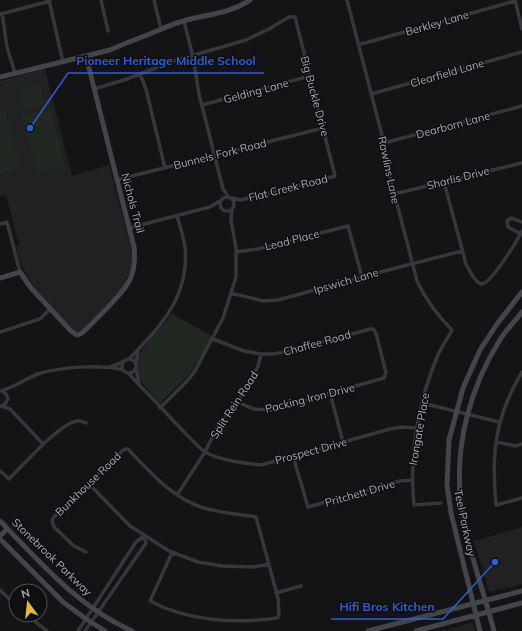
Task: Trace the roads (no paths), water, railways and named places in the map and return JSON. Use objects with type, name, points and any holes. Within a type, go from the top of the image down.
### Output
[{"type":"main road","points":[[0,77],[110,50],[127,42],[184,21],[230,10],[250,0]]},
{"type":"main road","name":"Nichols Trail","points":[[50,309],[71,331],[77,335],[82,333],[124,290],[134,269],[135,258],[129,228],[86,56]]},
{"type":"main road","points":[[0,278],[20,272],[30,288],[50,309]]},
{"type":"main road","name":"Teel Parkway","points":[[480,631],[451,513],[447,485],[448,445],[455,411],[463,388],[480,350],[497,324],[522,292]]},
{"type":"main road","name":"Teel Parkway","points":[[494,631],[468,539],[461,503],[459,477],[461,449],[467,415],[483,370],[502,337],[522,312]]},
{"type":"main road","name":"Stonebrook Parkway","points":[[0,521],[62,584],[98,613],[132,631]]},
{"type":"main road","points":[[0,536],[7,529]]},
{"type":"main road","name":"Stonebrook Parkway","points":[[0,539],[71,608],[105,631]]},
{"type":"main road","points":[[368,631],[384,629],[522,590]]},
{"type":"main road","points":[[416,631],[522,603]]},
{"type":"street","points":[[15,73],[7,47],[1,14],[50,0],[62,62]]},
{"type":"street","points":[[100,0],[108,31]]},
{"type":"street","points":[[154,0],[161,29]]},
{"type":"street","name":"Rawlins Lane","points":[[347,0],[384,143],[386,163],[417,280],[424,297],[439,317],[452,330]]},
{"type":"street","points":[[515,1],[522,27]]},
{"type":"street","name":"Berkley Lane","points":[[358,45],[515,1]]},
{"type":"street","name":"Big Buckle Drive","points":[[193,55],[246,40],[289,17],[295,17],[336,176]]},
{"type":"street","points":[[184,21],[193,55],[202,105],[223,188],[220,205],[231,220]]},
{"type":"street","name":"Clearfield Lane","points":[[371,94],[522,52]]},
{"type":"street","points":[[94,89],[117,83],[193,55]]},
{"type":"street","points":[[140,74],[146,89],[165,168]]},
{"type":"street","name":"Gelding Lane","points":[[202,105],[310,76]]},
{"type":"street","name":"Dearborn Lane","points":[[384,143],[522,106]]},
{"type":"street","name":"Bunnels Fork Road","points":[[116,180],[323,128]]},
{"type":"street","name":"Sharlis Drive","points":[[394,194],[522,163]]},
{"type":"street","name":"Flat Creek Road","points":[[230,197],[241,200],[336,176]]},
{"type":"street","points":[[444,182],[462,251],[469,270],[480,283],[484,284],[487,282],[501,266],[521,232],[508,227],[506,221],[511,218],[522,222]]},
{"type":"street","points":[[160,408],[188,380],[213,339],[223,318],[236,277],[236,252],[231,220],[234,202],[223,188]]},
{"type":"street","points":[[129,228],[210,207],[221,199],[230,197]]},
{"type":"street","name":"Flat Creek Road","points":[[233,208],[241,200]]},
{"type":"street","points":[[210,207],[223,210],[233,208]]},
{"type":"street","points":[[109,367],[129,359],[163,323],[175,302],[184,272],[184,246],[177,216]]},
{"type":"street","points":[[0,224],[7,222],[20,272]]},
{"type":"street","name":"Lead Place","points":[[236,252],[255,250],[348,226],[362,277]]},
{"type":"street","name":"Ipswich Lane","points":[[231,292],[260,300],[273,301],[462,251]]},
{"type":"street","points":[[0,332],[40,319],[50,309]]},
{"type":"street","name":"Chaffee Road","points":[[213,339],[237,349],[261,354],[284,352],[370,329],[374,330],[386,373],[386,376],[383,379]]},
{"type":"street","name":"Irongate Place","points":[[441,503],[414,505],[412,480],[413,457],[422,403],[438,356],[452,330]]},
{"type":"street","points":[[129,374],[132,373],[136,367],[139,349]]},
{"type":"street","name":"Split Rein Road","points":[[177,495],[205,452],[219,424],[238,402],[256,370],[261,354]]},
{"type":"street","points":[[129,359],[134,361],[139,383]]},
{"type":"street","points":[[123,362],[123,370]]},
{"type":"street","points":[[1,391],[12,388],[37,374],[50,371],[74,368],[109,367],[123,370],[139,383],[160,408],[205,452]]},
{"type":"street","points":[[522,372],[508,398],[500,422],[496,442],[493,478],[496,505],[522,498]]},
{"type":"street","name":"Packing Iron Drive","points":[[238,402],[254,409],[270,410],[383,379]]},
{"type":"street","points":[[518,380],[522,381]]},
{"type":"street","points":[[0,406],[5,404],[8,400],[12,388]]},
{"type":"street","points":[[1,391],[6,394],[10,409]]},
{"type":"street","points":[[330,393],[343,442]]},
{"type":"street","points":[[422,403],[500,422]]},
{"type":"street","points":[[0,406],[10,409],[43,444]]},
{"type":"street","points":[[0,471],[8,479],[43,444],[66,424],[78,420],[86,423]]},
{"type":"street","name":"Prospect Drive","points":[[205,452],[216,457],[246,464],[261,465],[396,428],[417,428]]},
{"type":"street","points":[[496,442],[516,446],[522,444]]},
{"type":"street","name":"Bunkhouse Road","points":[[86,552],[74,546],[54,527],[52,521],[55,516],[122,451],[126,449],[128,450],[159,481],[177,495]]},
{"type":"street","name":"Pritchett Drive","points":[[293,456],[308,507],[400,481],[412,480]]},
{"type":"street","points":[[89,484],[124,521],[136,531],[164,549],[175,554],[198,562],[222,566],[246,567],[268,564]]},
{"type":"street","points":[[175,554],[171,555],[150,601],[179,612],[214,619],[253,620],[277,618],[279,616],[276,593],[256,517],[221,512],[202,507],[177,495]]},
{"type":"street","points":[[78,631],[136,542],[144,536]]},
{"type":"street","points":[[85,631],[146,543],[144,536]]},
{"type":"street","points":[[276,593],[301,586]]},
{"type":"street","points":[[0,590],[8,598]]},
{"type":"street","points":[[36,623],[46,631]]},
{"type":"place","name":"Pioneer Heritage Middle School","points":[[30,128]]},
{"type":"place","name":"Hifi Bros Kitchen","points":[[495,562]]}]
